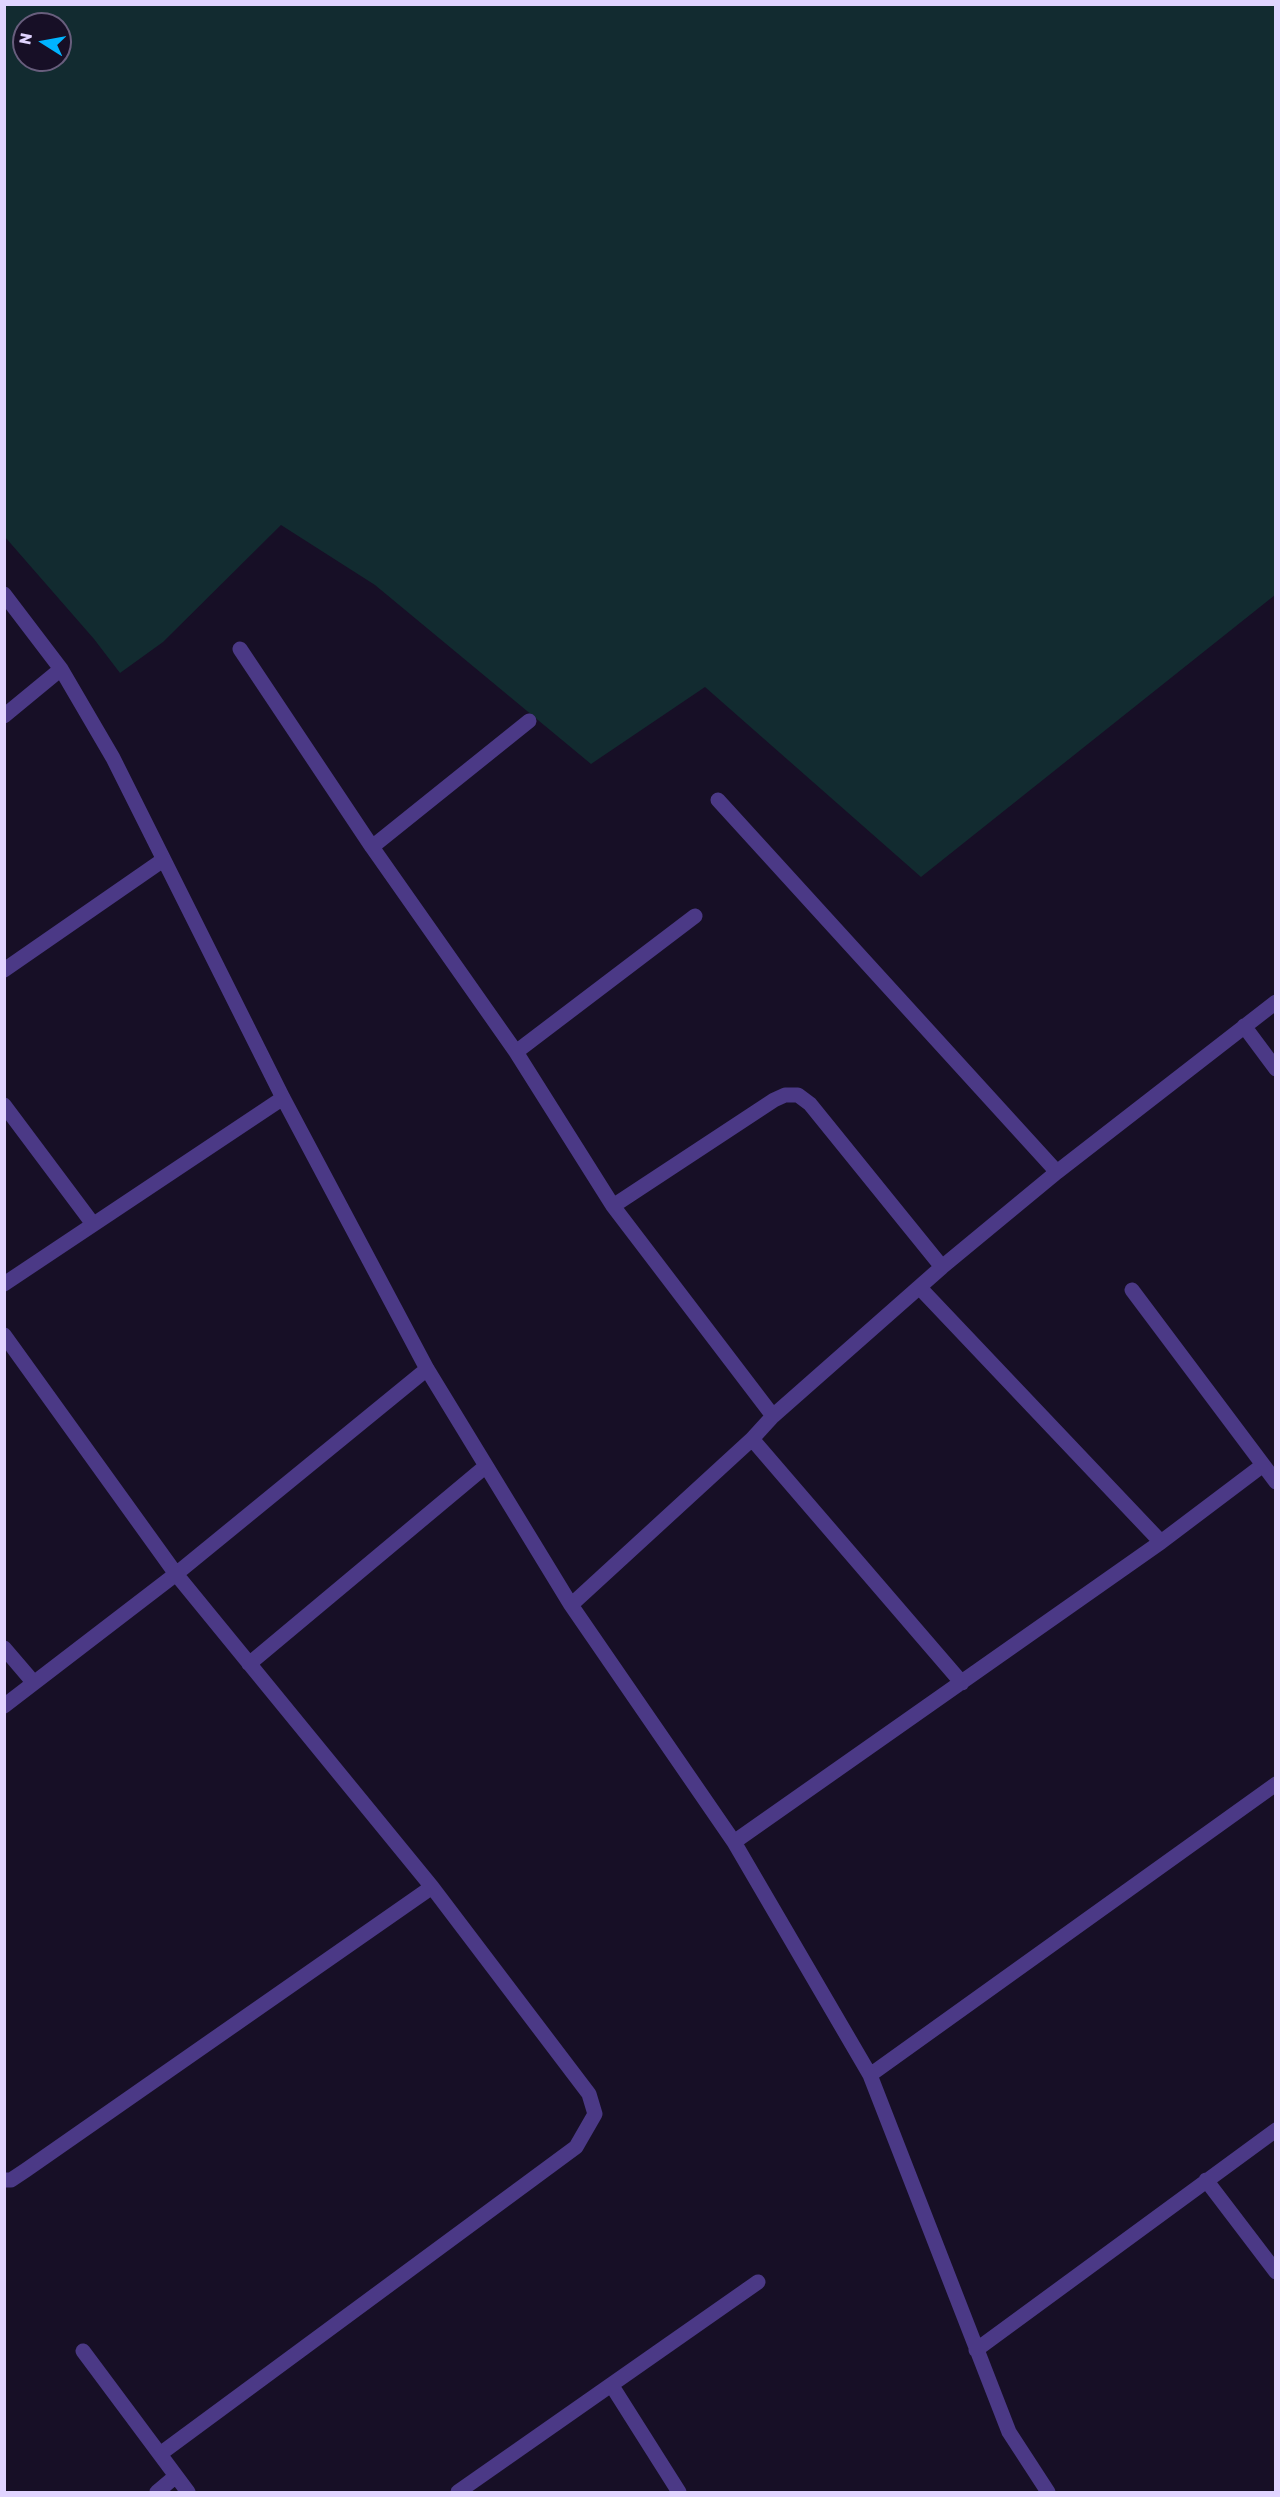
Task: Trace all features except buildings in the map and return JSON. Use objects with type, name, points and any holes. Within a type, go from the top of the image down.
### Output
[{"type":"street","points":[[4,594],[61,669],[113,758],[283,1098],[427,1370],[571,1605],[734,1842],[870,2075],[1009,2432],[1042,2490]]},
{"type":"street","points":[[240,649],[372,847],[516,1052],[613,1206],[773,1416]]},
{"type":"street","points":[[4,716],[61,669]]},
{"type":"street","points":[[372,847],[529,721]]},
{"type":"street","points":[[718,800],[1057,1172]]},
{"type":"street","points":[[4,970],[163,860]]},
{"type":"street","points":[[516,1052],[695,916]]},
{"type":"street","points":[[571,1605],[752,1439],[773,1416],[942,1267],[1057,1172],[1275,1002]]},
{"type":"street","points":[[1244,1026],[1275,1068]]},
{"type":"street","points":[[613,1206],[774,1100],[784,1095],[798,1095],[810,1104],[942,1267]]},
{"type":"street","points":[[4,1284],[283,1098]]},
{"type":"street","points":[[4,1106],[93,1224]]},
{"type":"street","points":[[920,1288],[1161,1542]]},
{"type":"street","points":[[1132,1290],[1275,1482]]},
{"type":"street","points":[[4,1335],[176,1574],[432,1887],[589,2094],[594,2114],[587,2131],[576,2147],[160,2454]]},
{"type":"street","points":[[4,1706],[176,1574],[427,1370]]},
{"type":"street","points":[[752,1439],[962,1683]]},
{"type":"street","points":[[249,1664],[486,1466]]},
{"type":"street","points":[[734,1842],[1161,1542],[1263,1466]]},
{"type":"street","points":[[4,1648],[34,1683]]},
{"type":"street","points":[[870,2075],[1275,1784]]},
{"type":"street","points":[[4,2180],[10,2180],[26,2170],[432,1887]]},
{"type":"street","points":[[976,2350],[1275,2130]]},
{"type":"street","points":[[1206,2180],[1275,2272]]},
{"type":"street","points":[[458,2493],[758,2282]]},
{"type":"street","points":[[83,2351],[188,2493]]},
{"type":"street","points":[[612,2386],[679,2493]]},
{"type":"street","points":[[157,2493],[176,2476]]},
{"type":"green space","points":[[4,5],[1275,5],[1275,595],[921,877],[705,687],[591,764],[375,585],[281,525],[163,642],[120,673],[94,639],[5,537]]}]
